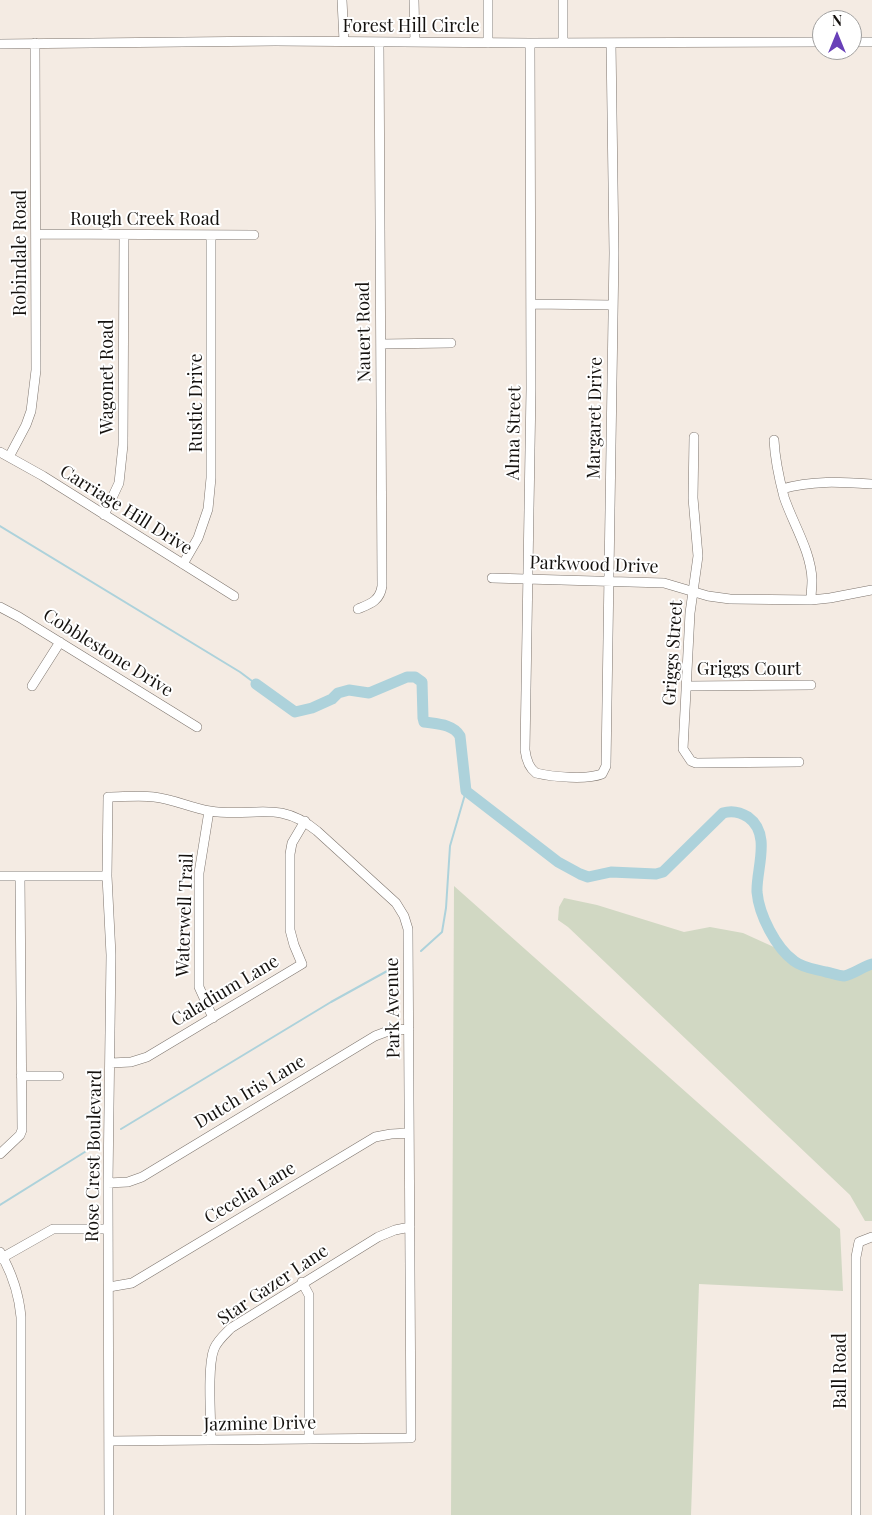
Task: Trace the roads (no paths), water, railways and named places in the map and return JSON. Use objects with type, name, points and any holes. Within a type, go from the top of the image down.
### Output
[{"type":"street","points":[[342,0],[344,42]]},
{"type":"street","points":[[414,0],[415,42]]},
{"type":"street","points":[[488,0],[488,43]]},
{"type":"street","points":[[563,0],[563,43]]},
{"type":"street","name":"Nauert Road","points":[[358,609],[377,600],[382,586],[379,42]]},
{"type":"street","name":"Forest Hill Circle","points":[[0,44],[812,42]]},
{"type":"street","name":"Robindale Road","points":[[9,457],[26,425],[31,411],[36,370],[35,43]]},
{"type":"street","name":"Alma Street","points":[[530,43],[531,304],[525,750],[526,758],[536,773],[583,777]]},
{"type":"street","name":"Margaret Drive","points":[[583,777],[602,774],[606,766],[613,305],[611,43]]},
{"type":"street","name":"Rough Creek Road","points":[[36,234],[254,236]]},
{"type":"street","name":"Wagonet Road","points":[[104,515],[119,483],[123,444],[124,235]]},
{"type":"street","name":"Rustic Drive","points":[[183,564],[198,538],[208,509],[212,478],[212,235]]},
{"type":"street","points":[[531,304],[613,305]]},
{"type":"street","points":[[381,344],[451,343]]},
{"type":"street","name":"Griggs Street","points":[[694,437],[693,498],[698,556],[690,613],[683,749],[691,761],[696,763],[799,762]]},
{"type":"street","points":[[774,440],[782,489],[810,565],[812,579],[811,600]]},
{"type":"street","name":"Carriage Hill Drive","points":[[0,452],[234,596]]},
{"type":"street","points":[[782,489],[799,484],[836,482],[872,484]]},
{"type":"street","name":"Parkwood Drive","points":[[492,578],[664,583],[693,592],[730,598],[811,600],[872,590]]},
{"type":"street","name":"Cobblestone Drive","points":[[0,607],[198,727]]},
{"type":"street","points":[[32,686],[60,642]]},
{"type":"street","name":"Griggs Court","points":[[687,686],[811,685]]},
{"type":"street","name":"Park Avenue","points":[[108,798],[154,797],[225,813],[277,811],[290,814],[305,821],[396,903],[404,916],[408,929],[411,1438]]},
{"type":"street","name":"Rose Crest Boulevard","points":[[108,798],[107,876],[111,955],[108,1183],[109,1515]]},
{"type":"street","name":"Waterwell Trail","points":[[210,811],[200,873],[199,987],[212,1018]]},
{"type":"street","name":"Caladium Lane","points":[[111,1063],[131,1062],[147,1057],[302,964],[290,930],[290,854],[292,843],[305,821]]},
{"type":"street","points":[[0,876],[107,876]]},
{"type":"street","points":[[0,1154],[20,1135],[22,1130],[20,876]]},
{"type":"street","name":"Dutch Iris Lane","points":[[108,1183],[128,1182],[142,1176],[375,1036],[391,1030],[409,1029]]},
{"type":"street","points":[[21,1076],[59,1076]]},
{"type":"street","name":"Cecelia Lane","points":[[109,1287],[132,1283],[375,1138],[391,1134],[410,1133]]},
{"type":"street","name":"Star Gazer Lane","points":[[211,1440],[211,1365],[214,1349],[222,1337],[231,1328],[302,1282],[378,1237],[395,1230],[410,1228]]},
{"type":"street","points":[[21,1515],[21,1317],[18,1292],[1,1256],[53,1229],[108,1229]]},
{"type":"street","name":"Ball Road","points":[[856,1515],[856,1257],[859,1242],[872,1237]]},
{"type":"street","points":[[302,1282],[309,1295],[309,1439]]},
{"type":"street","name":"Jazmine Drive","points":[[109,1441],[411,1438]]},
{"type":"waterway","points":[[0,526],[240,672],[256,684]]},
{"type":"waterway","points":[[256,684],[295,712],[312,708],[332,699],[338,693],[349,690],[369,693],[407,677],[415,677],[422,682],[424,722],[449,727],[460,736],[466,791],[558,862],[588,877],[611,872],[656,874],[663,872],[723,813],[733,812],[742,814],[755,824],[761,842],[757,883],[758,901],[761,911],[775,940],[787,955],[801,965],[840,976],[847,975],[872,964]]},
{"type":"waterway","points":[[421,951],[442,932],[446,908],[450,846],[466,791]]},
{"type":"waterway","points":[[121,1129],[331,1002],[398,965]]},
{"type":"waterway","points":[[0,1205],[96,1145]]}]
